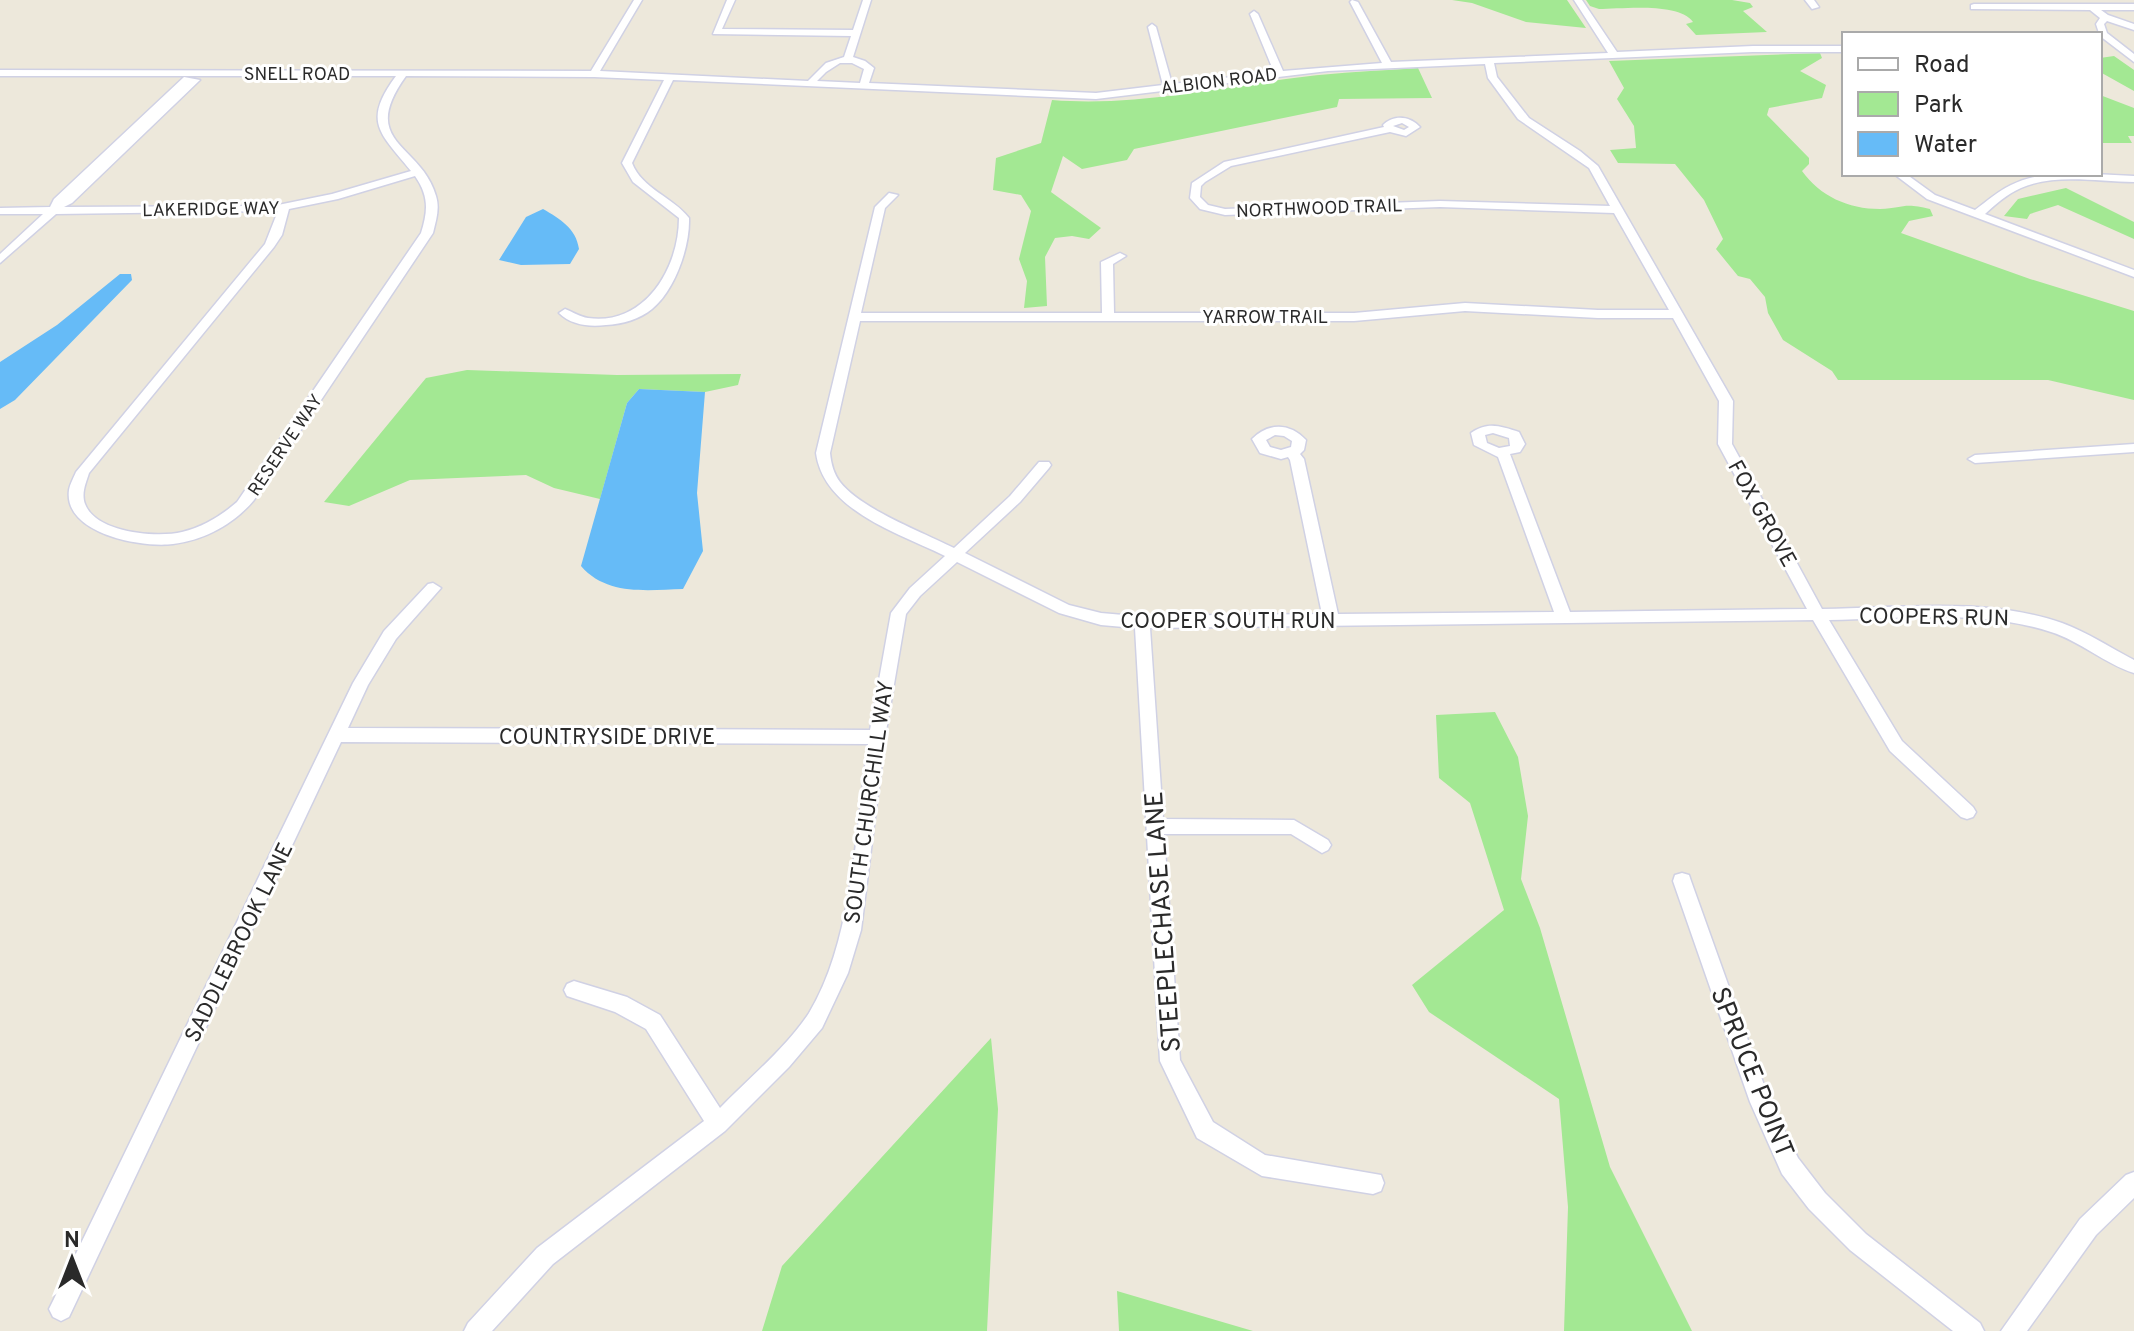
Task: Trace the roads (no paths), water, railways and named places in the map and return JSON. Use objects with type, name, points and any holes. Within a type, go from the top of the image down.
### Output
[{"type":"street","points":[[594,74],[638,0]]},
{"type":"street","points":[[731,0],[716,32],[857,33]]},
{"type":"street","points":[[848,60],[867,0]]},
{"type":"street","points":[[1578,0],[1614,55]]},
{"type":"street","points":[[2082,0],[2105,17],[2134,27]]},
{"type":"street","points":[[1354,2],[1388,65]]},
{"type":"street","points":[[1974,7],[2134,7]]},
{"type":"street","points":[[1254,14],[1279,73]]},
{"type":"street","points":[[2105,17],[2100,24],[2103,34],[2134,59]]},
{"type":"street","points":[[1152,27],[1168,88]]},
{"type":"street","name":"ALBION ROAD","points":[[594,74],[1096,96],[1279,73],[1388,65],[1842,49]]},
{"type":"street","points":[[2102,49],[2134,50]]},
{"type":"street","points":[[811,83],[824,65],[848,60],[863,63],[869,68],[864,85]]},
{"type":"street","name":"FOX GROVE","points":[[1490,60],[1488,69],[1495,84],[1505,91],[1526,121],[1571,146],[1593,166],[1726,401],[1725,444],[1818,615],[1896,746],[1967,812]]},
{"type":"street","name":"SNELL ROAD","points":[[0,73],[194,76],[594,74]]},
{"type":"street","name":"RESERVE WAY","points":[[284,208],[270,245],[83,472],[76,485],[74,500],[78,511],[87,520],[136,538],[166,540],[204,530],[241,506],[427,233],[435,207],[431,194],[384,128],[381,119],[383,105],[403,74]]},
{"type":"street","points":[[0,260],[56,208],[68,201],[195,80],[194,76]]},
{"type":"street","points":[[565,313],[584,321],[616,320],[643,310],[661,291],[683,237],[684,218],[669,203],[634,179],[627,163],[670,77]]},
{"type":"street","name":"NORTHWOOD TRAIL","points":[[1390,129],[1228,164],[1196,185],[1195,198],[1204,207],[1225,212],[1320,211],[1440,204],[1618,210]]},
{"type":"street","name":"LAKERIDGE WAY","points":[[0,211],[56,208],[284,208],[416,173]]},
{"type":"street","points":[[1902,176],[1931,197],[2134,274]]},
{"type":"street","points":[[1977,214],[2008,191],[2025,183],[2134,179]]},
{"type":"street","name":"COOPER SOUTH RUN","points":[[893,195],[880,207],[823,453],[824,465],[835,486],[848,499],[954,556],[1064,609],[1101,619],[1142,622],[1818,615]]},
{"type":"street","points":[[1108,318],[1107,262],[1120,256]]},
{"type":"street","name":"YARROW TRAIL","points":[[854,317],[1354,317],[1465,307],[1598,314],[1676,314]]},
{"type":"street","points":[[1975,459],[2124,446],[2134,448]]},
{"type":"street","points":[[1292,453],[1297,459],[1331,619]]},
{"type":"street","points":[[1503,453],[1564,617]]},
{"type":"street","name":"SOUTH CHURCHILL WAY","points":[[476,1331],[545,1256],[718,1124],[782,1060],[815,1021],[838,973],[852,930],[877,737],[899,613],[915,592],[1015,499],[1044,465]]},
{"type":"street","name":"SADDLEBROOK LANE","points":[[61,1309],[361,683],[390,635],[433,588]]},
{"type":"street","name":"COOPERS RUN","points":[[1818,615],[1954,613],[2014,616],[2059,628],[2134,667]]},
{"type":"street","name":"STEEPLECHASE LANE","points":[[1142,622],[1170,1061],[1205,1130],[1262,1165],[1373,1183]]},
{"type":"street","name":"COUNTRYSIDE DRIVE","points":[[338,735],[877,737]]},
{"type":"street","points":[[1154,826],[1294,827],[1322,845]]},
{"type":"street","name":"SPRUCE POINT","points":[[1682,881],[1760,1102],[1790,1166],[1817,1201],[1858,1242],[1972,1331]]},
{"type":"street","points":[[574,990],[620,1004],[653,1022],[718,1124]]},
{"type":"street","points":[[2013,1331],[2088,1227],[2134,1183]]},
{"type":"water","points":[[543,209],[574,235],[579,249],[570,264],[521,265],[499,260],[526,217]]},
{"type":"water","points":[[120,274],[131,274],[132,280],[15,400],[0,409],[0,362],[57,325]]},
{"type":"water","points":[[639,389],[705,392],[697,493],[703,551],[683,589],[615,587],[591,576],[581,566],[627,403]]}]
